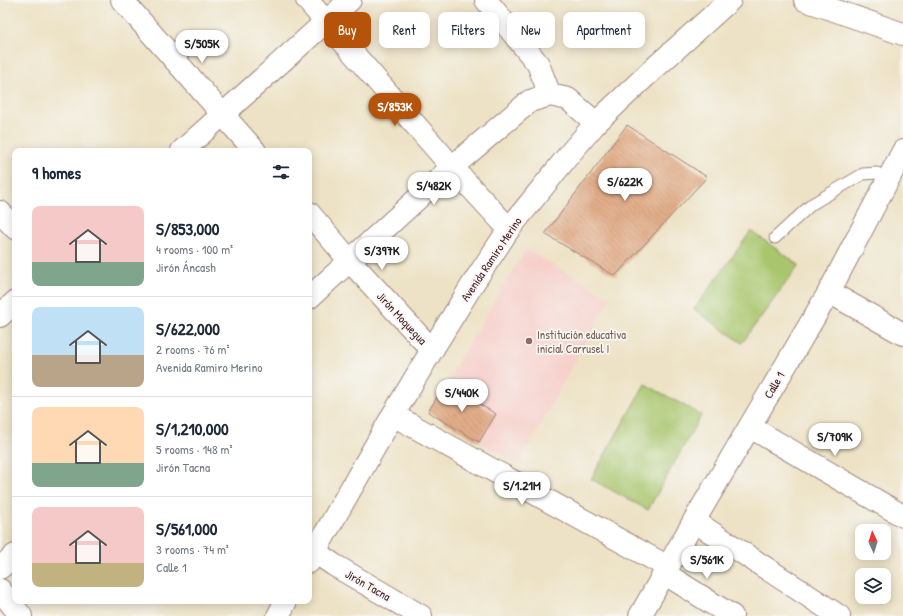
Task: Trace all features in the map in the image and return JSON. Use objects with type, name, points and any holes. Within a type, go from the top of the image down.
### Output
[{"type":"street","points":[[122,0],[252,148]]},
{"type":"street","points":[[307,0],[324,19]]},
{"type":"street","points":[[336,12],[350,0]]},
{"type":"street","points":[[486,0],[538,64],[550,95]]},
{"type":"street","name":"Avenida Ramiro Merino","points":[[312,557],[432,350],[474,282],[509,230],[596,122],[730,0]]},
{"type":"street","points":[[805,0],[903,34]]},
{"type":"street","points":[[185,148],[324,23]]},
{"type":"street","points":[[349,48],[452,167],[509,230]]},
{"type":"street","points":[[312,295],[452,167],[530,101],[550,95],[568,99],[596,122]]},
{"type":"street","name":"Calle 1","points":[[640,616],[694,521],[829,292],[903,152]]},
{"type":"street","points":[[0,212],[12,225]]},
{"type":"street","name":"Jirón Moquegua","points":[[312,217],[432,350]]},
{"type":"street","points":[[829,292],[903,334]]},
{"type":"street","points":[[0,316],[12,305]]},
{"type":"street","points":[[393,415],[666,570],[732,616]]},
{"type":"street","points":[[750,427],[903,516]]},
{"type":"street","points":[[694,521],[839,616]]},
{"type":"street","name":"Jirón Tacna","points":[[312,557],[334,565],[421,616]]},
{"type":"street","points":[[0,568],[12,558]]},
{"type":"street","points":[[0,590],[21,616]]},
{"type":"street","points":[[278,616],[284,604]]},
{"type":"lane","points":[[775,238],[812,204],[862,174],[877,173],[888,180]]},
{"type":"shaded area","name":"Institución educativa inicial Carrusel I","points":[[526,249],[610,298],[519,463],[479,442],[496,414],[445,384]]},
{"type":"green space","points":[[751,231],[799,265],[742,343],[694,309]]},
{"type":"green space","points":[[645,384],[701,415],[648,510],[591,479]]},
{"type":"building","points":[[627,125],[707,177],[615,276],[545,234]]},
{"type":"building","points":[[445,384],[496,414],[479,442],[428,412]]},
{"type":"place","name":"Institución educativa inicial Carrusel I","points":[[529,341]]}]
